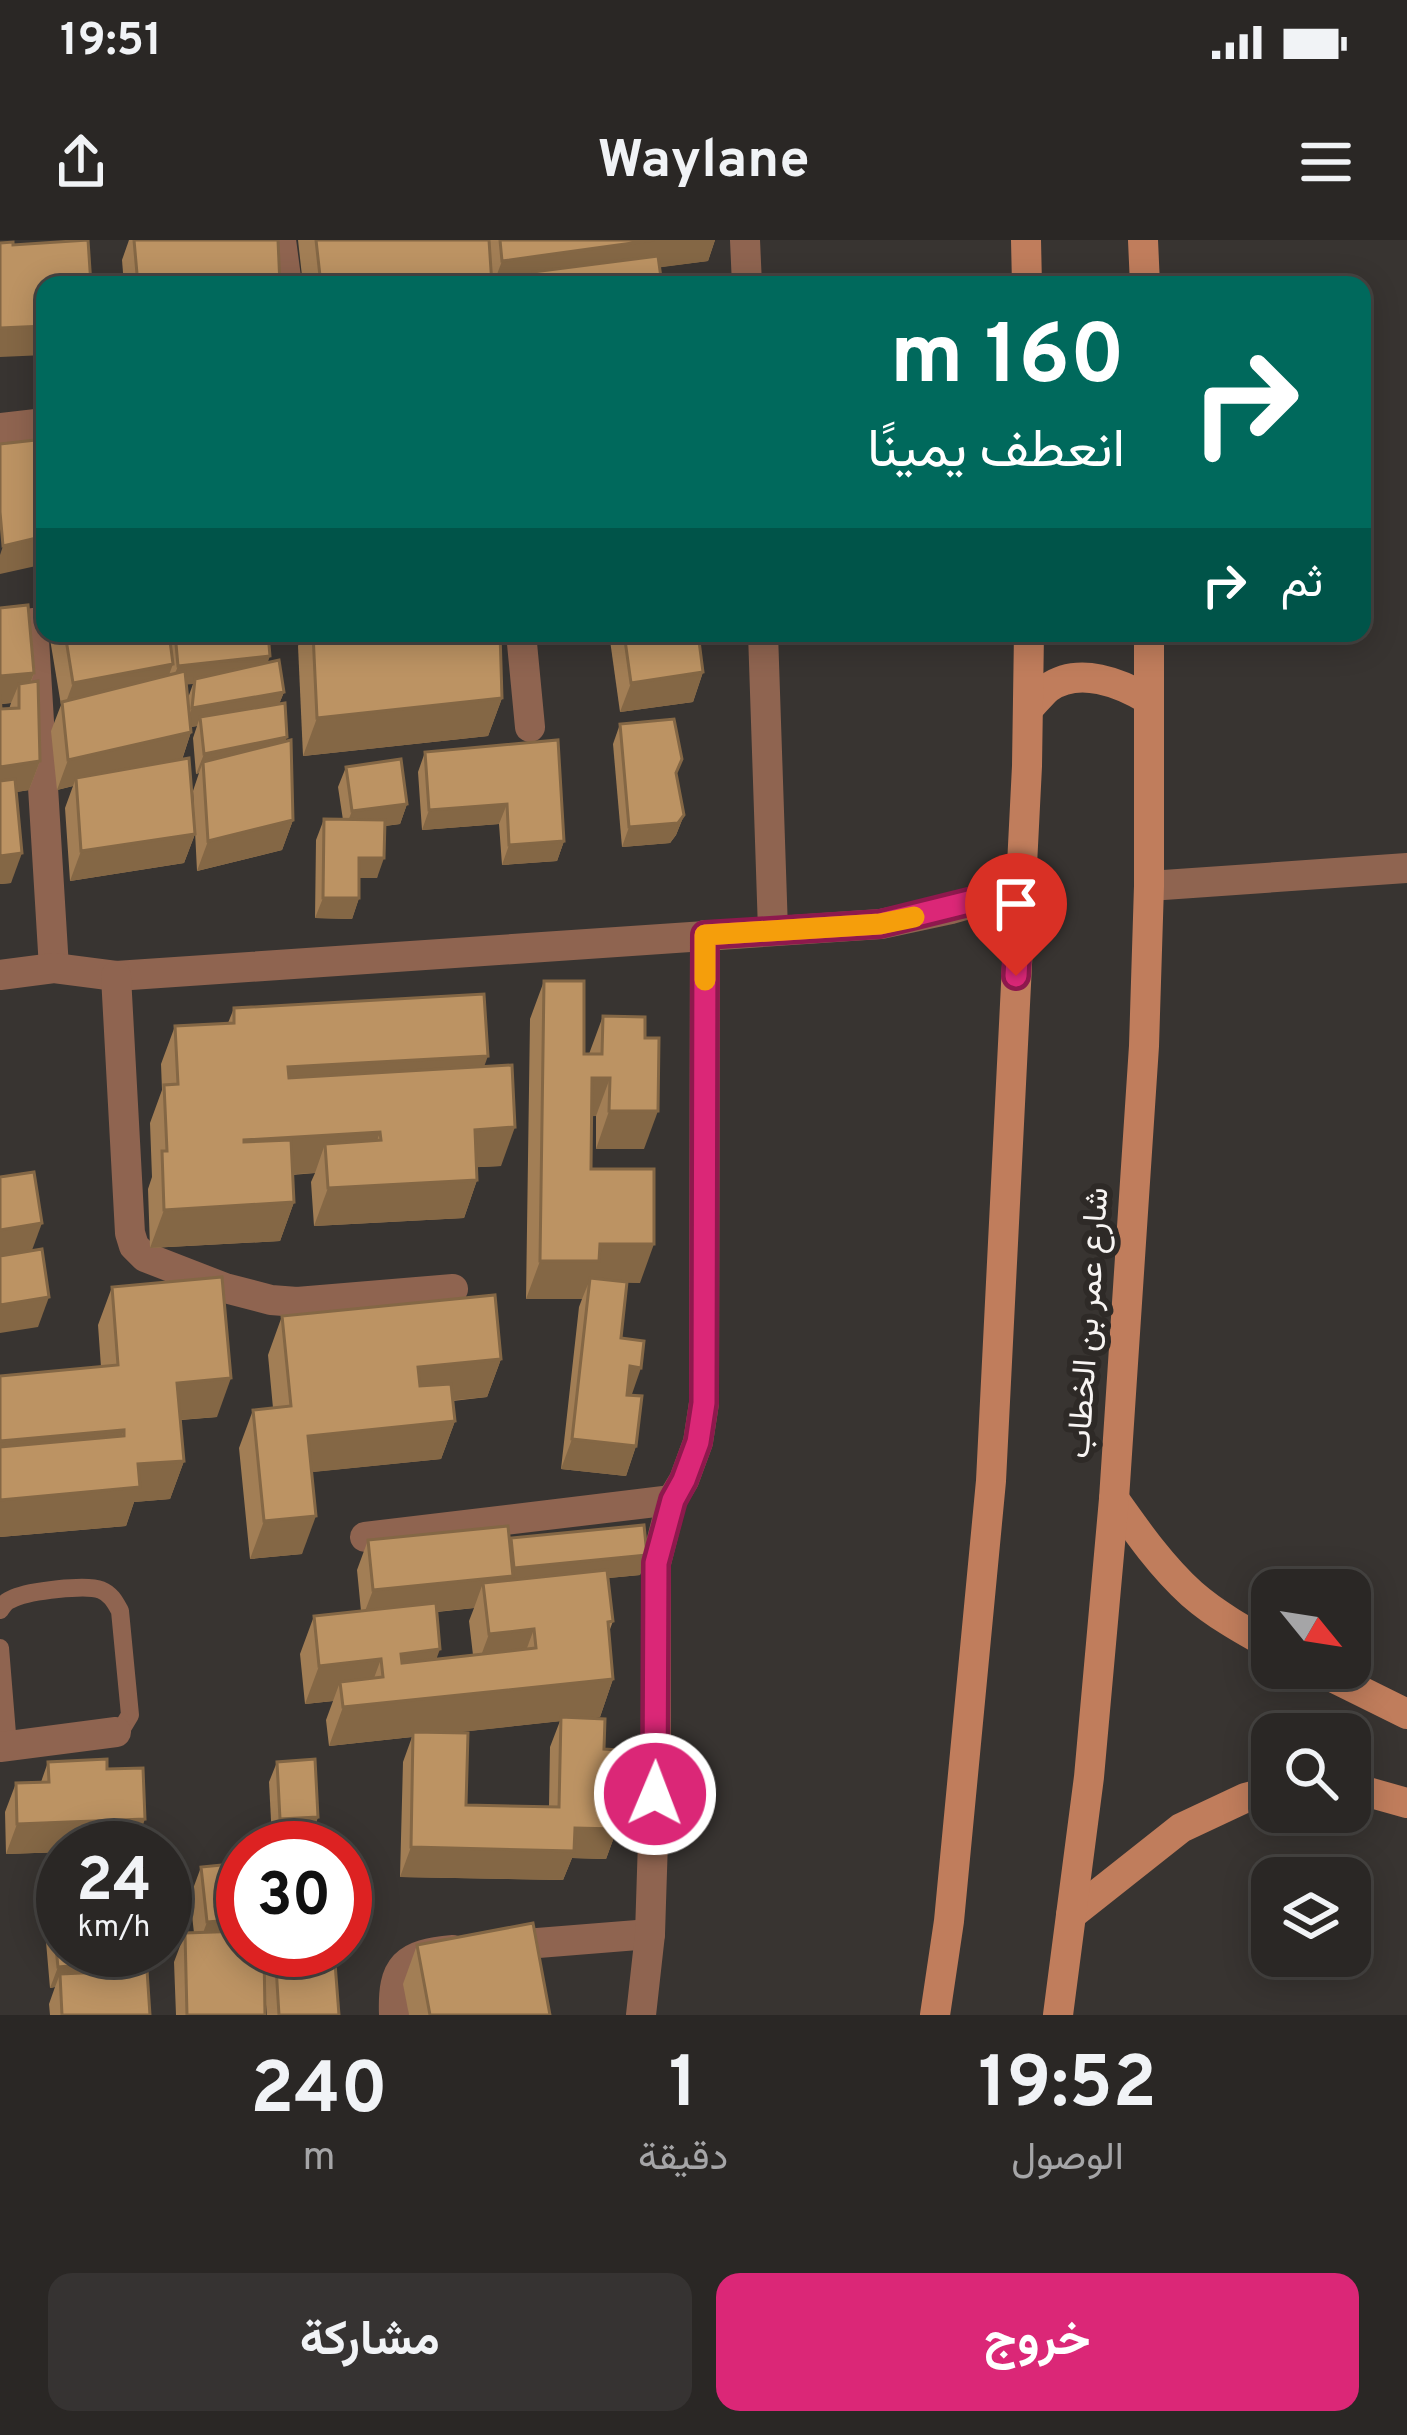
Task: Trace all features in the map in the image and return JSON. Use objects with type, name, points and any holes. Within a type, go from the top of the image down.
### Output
[{"type":"street","points":[[281,240],[285,276]]},
{"type":"street","points":[[745,240],[747,276]]},
{"type":"street","points":[[1026,240],[1028,276]]},
{"type":"street","points":[[1143,240],[1145,276]]},
{"type":"street","points":[[0,428],[36,424]]},
{"type":"street","points":[[0,625],[36,623]]},
{"type":"street","points":[[40,642],[55,968]]},
{"type":"street","points":[[522,642],[530,727]]},
{"type":"street","points":[[764,642],[773,930]]},
{"type":"street","points":[[935,2015],[949,1922],[991,1481],[1029,642]]},
{"type":"street","name":"شارع عمر بن الخطاب","points":[[1058,2015],[1101,1661],[1114,1499],[1144,1046],[1149,642]]},
{"type":"street","points":[[1028,710],[1049,687],[1079,678],[1114,681],[1150,700]]},
{"type":"street","points":[[1149,886],[1407,868]]},
{"type":"street","points":[[0,975],[55,968],[116,976],[880,924],[1021,889]]},
{"type":"street","points":[[641,2015],[650,1934],[656,1563],[673,1500],[698,1442],[704,1403],[705,935]]},
{"type":"street","points":[[116,976],[130,1233],[145,1257],[225,1288],[284,1301],[453,1289]]},
{"type":"street","points":[[1114,1499],[1151,1551],[1193,1595],[1251,1635]]},
{"type":"street","points":[[365,1537],[673,1500]]},
{"type":"street","points":[[1356,1689],[1407,1714]]},
{"type":"street","points":[[4,1746],[116,1732]]},
{"type":"street","points":[[1371,1791],[1407,1802]]},
{"type":"street","points":[[1071,1915],[1181,1828],[1251,1796]]},
{"type":"street","points":[[394,2015],[398,1975],[408,1961],[423,1953],[650,1934]]},
{"type":"lane","points":[[0,1610],[7,1600],[21,1595],[85,1587],[100,1589],[113,1598],[120,1611],[130,1714],[116,1732]]},
{"type":"lane","points":[[0,1648],[4,1746]]},
{"type":"building","points":[[88,240],[90,276],[36,276],[36,326],[0,328],[0,243]]},
{"type":"building","points":[[134,240],[278,240],[280,276],[137,276]]},
{"type":"building","points":[[316,240],[489,240],[491,276],[320,276]]},
{"type":"building","points":[[500,240],[654,240],[502,261]]},
{"type":"building","points":[[658,256],[661,276],[534,276],[533,272]]},
{"type":"building","points":[[36,440],[36,538],[3,546],[0,512],[0,444]]},
{"type":"building","points":[[28,605],[34,673],[0,676],[0,608]]},
{"type":"building","points":[[66,642],[170,642],[173,664],[73,683]]},
{"type":"building","points":[[176,642],[269,642],[270,656],[178,666]]},
{"type":"building","points":[[313,642],[500,642],[502,698],[317,718]]},
{"type":"building","points":[[625,642],[699,642],[703,672],[631,683]]},
{"type":"building","points":[[279,660],[284,692],[192,708],[195,679]]},
{"type":"building","points":[[185,671],[191,732],[68,760],[62,702]]},
{"type":"building","points":[[38,681],[40,761],[0,767],[0,694],[1,709],[19,708],[19,684]]},
{"type":"building","points":[[285,703],[287,737],[204,754],[200,717]]},
{"type":"building","points":[[674,719],[682,759],[676,773],[684,815],[678,823],[629,827],[620,724]]},
{"type":"building","points":[[291,740],[293,820],[208,841],[203,762]]},
{"type":"building","points":[[558,740],[564,841],[509,845],[507,804],[429,810],[425,752]]},
{"type":"building","points":[[189,758],[195,834],[81,851],[76,778]]},
{"type":"building","points":[[401,759],[407,804],[352,811],[346,767]]},
{"type":"building","points":[[15,779],[22,853],[0,856],[0,781]]},
{"type":"building","points":[[324,819],[385,820],[384,858],[359,858],[359,898],[323,898]]},
{"type":"building","points":[[544,981],[584,981],[584,1054],[602,1054],[603,1016],[645,1017],[645,1038],[659,1038],[658,1111],[609,1111],[610,1078],[592,1078],[591,1169],[654,1169],[654,1244],[600,1244],[599,1261],[540,1261]]},
{"type":"building","points":[[484,994],[488,1056],[288,1067],[289,1078],[512,1065],[515,1127],[475,1130],[477,1180],[328,1188],[325,1144],[381,1140],[380,1132],[244,1140],[291,1140],[294,1202],[164,1210],[164,1085],[178,1084],[175,1026],[234,1023],[234,1008]]},
{"type":"building","points":[[34,1172],[42,1223],[0,1230],[0,1177]]},
{"type":"building","points":[[42,1249],[49,1297],[0,1305],[0,1256]]},
{"type":"building","points":[[222,1277],[231,1378],[177,1383],[184,1461],[138,1464],[140,1487],[0,1500],[0,1447],[124,1436],[124,1430],[0,1441],[0,1376],[118,1365],[112,1287]]},
{"type":"building","points":[[590,1278],[627,1282],[621,1338],[644,1341],[641,1368],[630,1366],[627,1395],[642,1396],[636,1446],[572,1439]]},
{"type":"building","points":[[495,1295],[501,1359],[418,1367],[420,1386],[451,1384],[455,1421],[308,1436],[316,1516],[264,1521],[253,1410],[291,1406],[282,1316]]},
{"type":"building","points":[[644,1525],[647,1555],[514,1568],[511,1538]]},
{"type":"building","points":[[508,1526],[513,1576],[373,1590],[368,1540]]},
{"type":"building","points":[[607,1570],[613,1679],[343,1707],[340,1682],[383,1677],[381,1659],[319,1666],[314,1616],[436,1603],[440,1649],[401,1654],[402,1663],[536,1648],[534,1629],[489,1634],[483,1583]]},
{"type":"building","points":[[561,1717],[605,1719],[604,1749],[618,1750],[617,1829],[575,1828],[574,1851],[411,1847],[413,1732],[468,1733],[466,1805],[559,1807]]},
{"type":"building","points":[[107,1759],[107,1769],[143,1768],[145,1819],[17,1824],[16,1783],[49,1782],[48,1762]]},
{"type":"building","points":[[315,1759],[318,1817],[280,1819],[277,1762]]},
{"type":"building","points":[[216,1866],[216,1921],[207,1922],[201,1867]]},
{"type":"building","points":[[533,1923],[550,2015],[430,2015],[417,1945]]},
{"type":"building","points":[[216,1932],[216,1977],[264,1977],[265,2015],[187,2015],[192,1933]]},
{"type":"building","points":[[60,1977],[147,1977],[150,2015],[62,2015]]},
{"type":"building","points":[[277,1977],[336,1977],[339,2015],[279,2015]]},
{"type":"slow traffic","points":[[705,980],[705,935],[880,924],[914,917]]},
{"type":"route","points":[[655,1794],[656,1563],[673,1500],[698,1442],[704,1403],[705,935],[880,924],[1021,889],[1016,976]]}]
